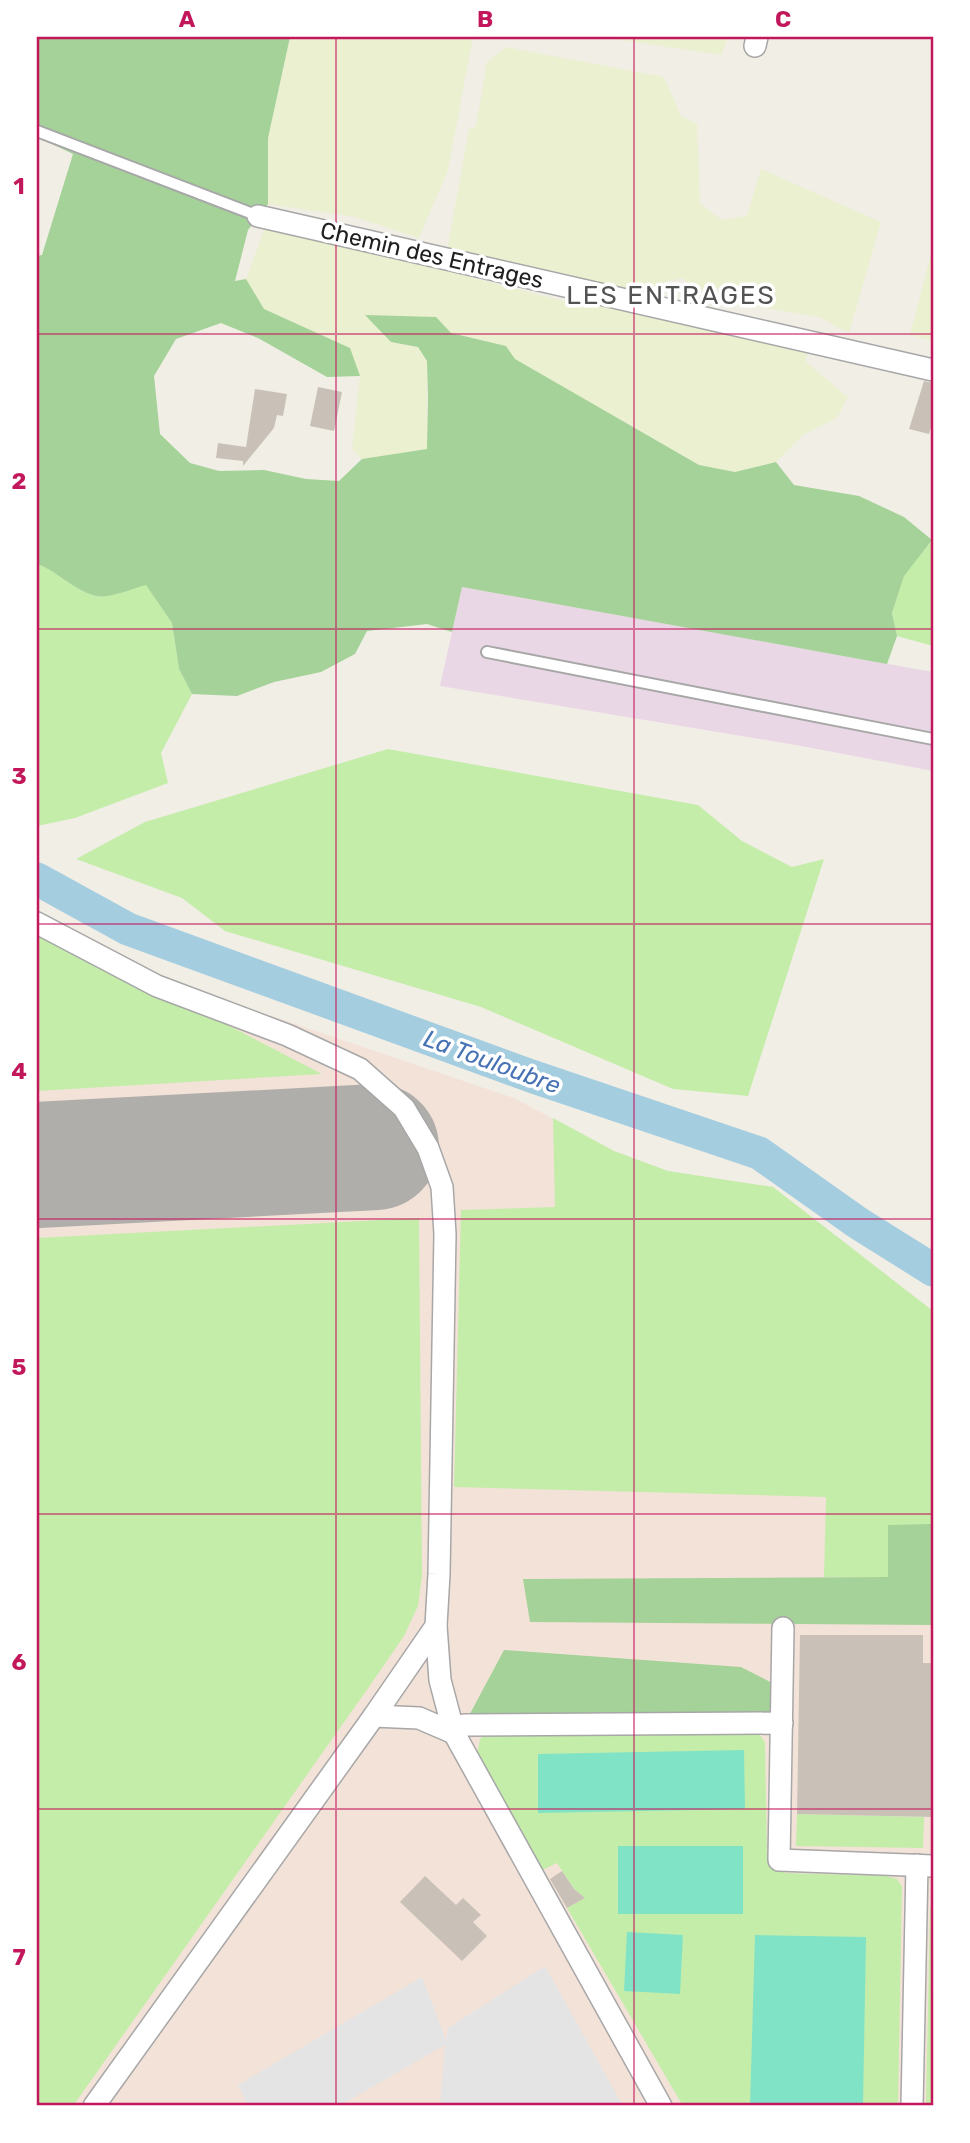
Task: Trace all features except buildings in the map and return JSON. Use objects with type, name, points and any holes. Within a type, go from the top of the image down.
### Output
[{"type":"street","name":"Chemin des Entrages","points":[[258,216],[933,370]]},
{"type":"street","points":[[37,923],[157,986],[287,1035],[360,1069],[404,1108],[428,1148],[442,1187],[445,1234],[436,1626],[440,1680],[454,1733],[661,2106]]},
{"type":"street","points":[[94,2106],[436,1626]]},
{"type":"street","points":[[783,1628],[779,1860],[925,1866],[912,2106]]},
{"type":"street","points":[[374,1716],[419,1718],[454,1733]]},
{"type":"street","points":[[454,1733],[464,1724],[782,1723]]},
{"type":"lane","points":[[37,131],[258,216]]},
{"type":"lane","points":[[487,652],[933,739]]},
{"type":"shaded area","points":[[462,587],[933,672],[933,771],[796,745],[440,686]]},
{"type":"shaded area","points":[[37,913],[183,986],[514,1098],[614,1151],[667,1171],[773,1187],[933,1311],[933,2106],[37,2106]]},
{"type":"shaded area","points":[[545,1966],[623,2106],[440,2106],[445,2045],[339,2106],[248,2106],[238,2085],[422,1977],[446,2040],[448,2028]]},
{"type":"green space","points":[[37,37],[290,37],[268,138],[268,204],[248,230],[235,281],[246,279],[264,309],[350,348],[360,376],[327,377],[258,338],[221,323],[176,339],[154,376],[160,434],[190,463],[219,471],[264,470],[306,479],[339,481],[362,459],[427,449],[427,361],[418,347],[391,342],[365,315],[436,317],[451,333],[506,346],[515,359],[699,465],[735,472],[776,462],[794,485],[859,496],[904,517],[932,540],[904,576],[892,613],[897,636],[887,664],[462,587],[452,632],[427,624],[367,631],[355,654],[321,672],[274,682],[237,696],[192,694],[179,669],[172,623],[146,585],[113,595],[99,596],[81,590],[37,564],[37,256],[42,255],[73,154],[37,137]]},
{"type":"green space","points":[[290,37],[473,37],[448,170],[419,238],[354,217],[268,204],[268,138]]},
{"type":"green space","points":[[601,37],[728,37],[721,55]]},
{"type":"green space","points":[[506,47],[664,77],[681,116],[697,124],[700,203],[722,220],[747,216],[761,169],[881,222],[849,333],[819,317],[734,303],[730,285],[693,293],[684,278],[659,283],[644,296],[447,251],[469,129],[476,127],[487,62]]},
{"type":"green space","points":[[266,225],[587,307],[609,305],[810,347],[805,361],[848,397],[837,418],[803,435],[776,462],[735,472],[699,465],[514,359],[506,346],[451,333],[391,342],[418,347],[427,361],[427,449],[362,459],[352,449],[360,376],[350,348],[264,309],[246,279]]},
{"type":"green space","points":[[933,246],[933,341],[910,335]]},
{"type":"green space","points":[[932,540],[933,646],[897,636],[892,613],[904,575]]},
{"type":"green space","points":[[37,564],[81,590],[99,596],[118,594],[146,584],[172,623],[179,669],[192,694],[161,753],[168,783],[75,818],[37,826]]},
{"type":"green space","points":[[388,749],[698,805],[742,841],[792,867],[824,859],[748,1096],[673,1089],[481,1007],[225,931],[182,898],[76,859],[145,822]]},
{"type":"green space","points":[[37,926],[322,1074],[37,1091]]},
{"type":"green space","points":[[553,1118],[614,1151],[668,1171],[773,1187],[933,1311],[933,1585],[931,1524],[888,1577],[824,1577],[826,1497],[454,1487],[461,1210],[555,1207]]},
{"type":"green space","points":[[419,1218],[422,1576],[418,1606],[404,1636],[371,1684],[73,2106],[37,2106],[37,1238]]},
{"type":"green space","points":[[931,1524],[933,1625],[530,1622],[523,1579],[888,1577],[888,1525]]},
{"type":"green space","points":[[504,1650],[741,1667],[782,1688],[782,1723],[464,1725]]},
{"type":"green space","points":[[748,1731],[759,1734],[765,1742],[767,1857],[774,1868],[786,1873],[886,1876],[897,1879],[902,1886],[898,2106],[683,2106],[567,1908],[584,1898],[574,1889],[557,1863],[540,1871],[477,1755],[480,1739],[489,1732]]},
{"type":"green space","points":[[744,1750],[745,1809],[538,1813],[538,1754]]},
{"type":"green space","points":[[797,1814],[924,1817],[923,1848],[796,1846]]},
{"type":"green space","points":[[618,1846],[743,1846],[743,1914],[618,1914]]},
{"type":"green space","points":[[933,1897],[933,2106],[926,2106],[930,1909]]},
{"type":"green space","points":[[627,1932],[683,1935],[680,1994],[624,1991]]},
{"type":"green space","points":[[755,1935],[866,1937],[863,2106],[750,2106]]},
{"type":"waterway","name":"La Touloubre","points":[[37,879],[128,929],[531,1076],[759,1153],[858,1223],[933,1270]]},
{"type":"runway","points":[[37,1165],[376,1147]]},
{"type":"district","name":"LES ENTRAGES","points":[[671,295]]}]
